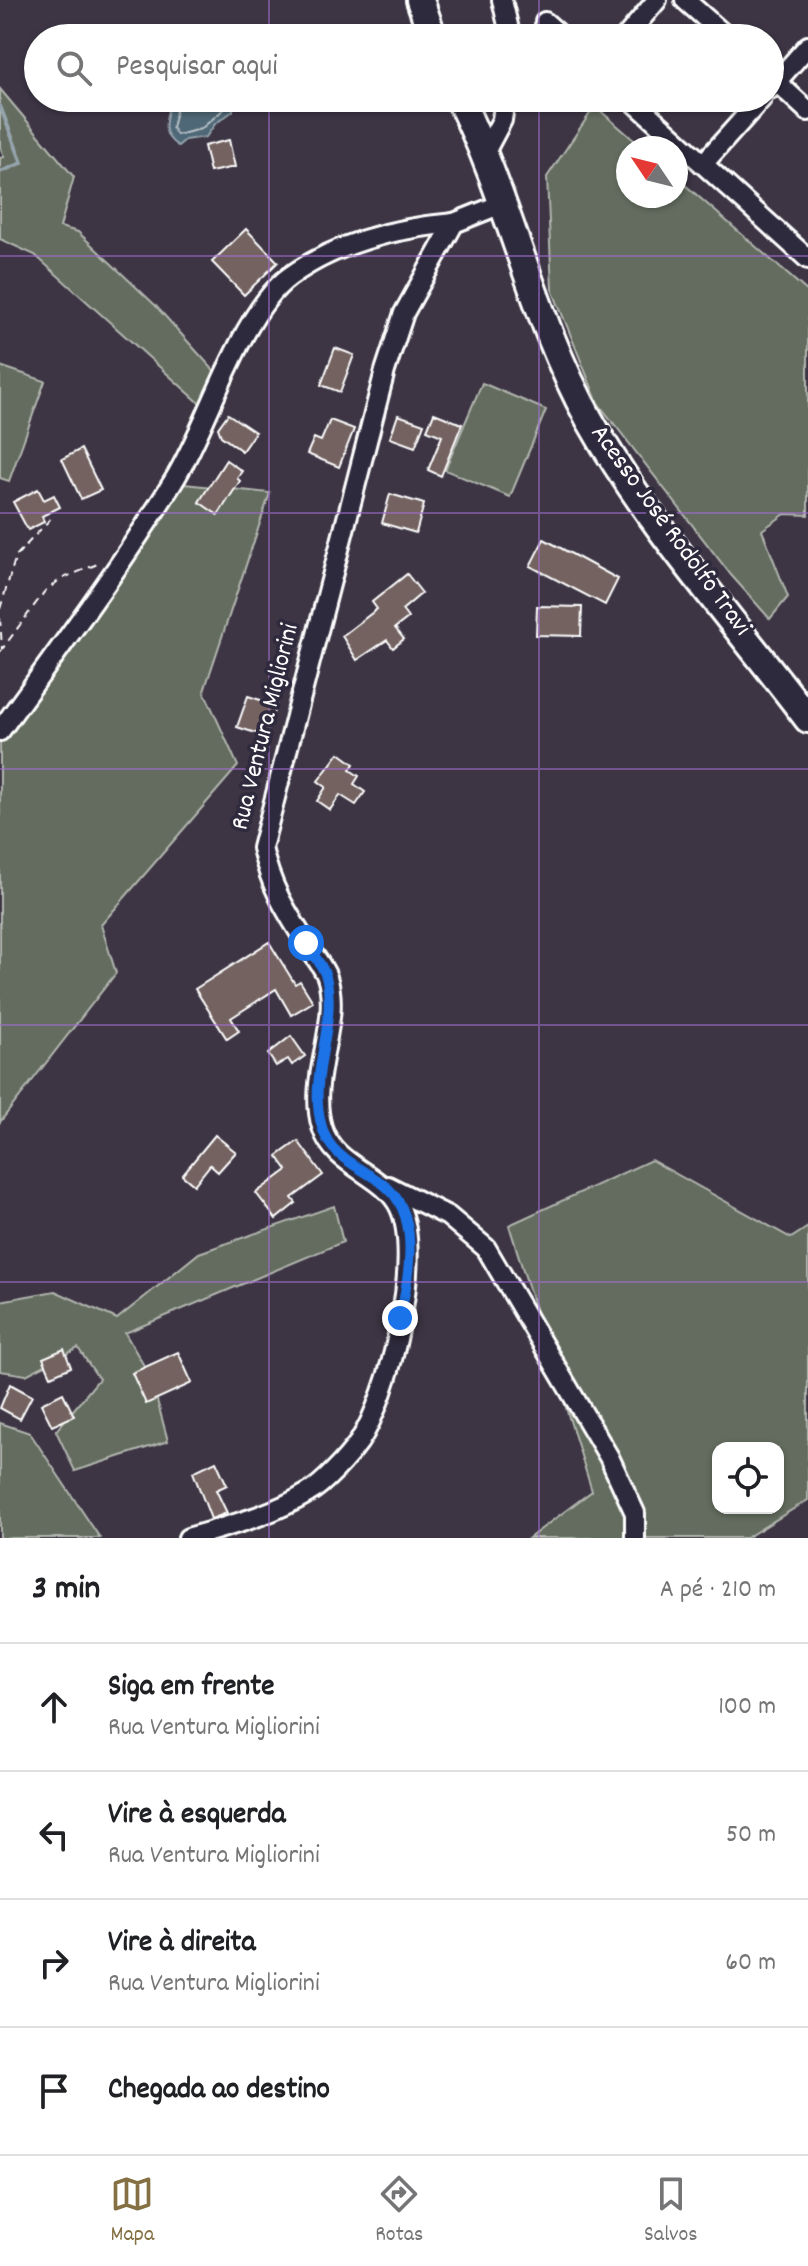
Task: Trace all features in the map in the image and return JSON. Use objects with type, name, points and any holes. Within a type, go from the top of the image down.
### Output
[{"type":"highway","points":[[420,0],[428,24]]},
{"type":"highway","name":"Acesso José Rodolfo Travi","points":[[466,112],[485,152],[551,337],[589,418],[642,501],[808,719]]},
{"type":"street","points":[[502,0],[508,24]]},
{"type":"street","points":[[637,24],[657,0]]},
{"type":"street","points":[[685,0],[712,24]]},
{"type":"street","points":[[784,70],[808,46]]},
{"type":"street","points":[[784,92],[808,111]]},
{"type":"street","points":[[485,152],[503,112]]},
{"type":"street","points":[[645,112],[808,259]]},
{"type":"street","points":[[703,164],[749,112]]},
{"type":"street","points":[[0,731],[130,549],[175,479],[246,330],[287,279],[335,251],[384,233],[454,223],[504,203]]},
{"type":"street","name":"Rua Ventura Migliorini","points":[[454,223],[404,313],[385,371],[262,848],[270,883],[327,977],[329,1009],[316,1100],[322,1131],[348,1164],[448,1216],[486,1248],[609,1457],[635,1513],[635,1538]]},
{"type":"street","points":[[188,1538],[242,1522],[310,1492],[359,1442],[388,1374],[409,1273],[408,1228],[385,1185]]},
{"type":"path","points":[[0,609],[16,556],[53,516]]},
{"type":"path","points":[[1,651],[45,591],[61,579],[130,549]]},
{"type":"path","points":[[0,618],[1,651]]},
{"type":"green space","points":[[0,89],[74,177],[60,227],[78,232],[155,305],[217,374],[203,406],[35,255],[0,239],[0,158],[4,157],[0,146]]},
{"type":"green space","points":[[591,112],[602,112],[629,136],[616,136],[616,208],[688,208],[688,187],[808,292],[808,515],[785,514],[762,530],[788,597],[770,619],[731,575],[598,403],[552,289],[547,177]]},
{"type":"green space","points":[[0,366],[45,381],[9,481],[0,478]]},
{"type":"green space","points":[[482,383],[546,410],[510,497],[445,470]]},
{"type":"green space","points":[[184,484],[270,493],[204,691],[238,766],[101,925],[116,973],[0,1122],[0,741]]},
{"type":"green space","points":[[651,1160],[791,1238],[808,1227],[808,1500],[746,1538],[529,1538],[592,1491],[509,1225]]},
{"type":"green space","points":[[334,1206],[343,1242],[125,1333],[151,1378],[168,1441],[75,1471],[56,1431],[99,1379],[78,1348],[26,1375],[0,1371],[0,1301],[55,1291],[117,1319],[199,1253]]},
{"type":"green space","points":[[0,1423],[30,1433],[100,1538],[0,1538]]},
{"type":"water","points":[[168,112],[232,112],[215,124],[206,137],[185,140],[178,146],[168,136]]},
{"type":"building","points":[[229,140],[235,167],[210,172],[204,146]]},
{"type":"building","points":[[246,229],[278,262],[244,295],[212,262]]},
{"type":"building","points":[[335,348],[354,355],[340,392],[321,385]]},
{"type":"building","points":[[434,413],[462,424],[441,476],[428,470],[442,436],[427,430]]},
{"type":"building","points":[[228,414],[255,432],[242,451],[221,436],[218,428]]},
{"type":"building","points":[[398,415],[424,424],[415,447],[390,438]]},
{"type":"building","points":[[330,420],[354,429],[339,467],[307,454],[314,438],[321,441]]},
{"type":"building","points":[[81,449],[101,490],[81,499],[62,459]]},
{"type":"building","points":[[226,460],[242,471],[237,478],[240,481],[218,515],[199,502]]},
{"type":"building","points":[[38,489],[44,500],[54,495],[60,507],[42,516],[44,522],[28,530],[13,502]]},
{"type":"building","points":[[390,494],[424,504],[416,533],[382,523]]},
{"type":"building","points":[[544,539],[618,579],[605,605],[530,566]]},
{"type":"building","points":[[407,574],[422,593],[402,610],[408,618],[395,628],[404,639],[393,648],[387,640],[357,660],[342,636],[377,609],[372,602]]},
{"type":"building","points":[[537,606],[582,607],[581,636],[536,635]]},
{"type":"building","points":[[248,696],[276,705],[265,736],[237,727]]},
{"type":"building","points":[[339,753],[354,764],[350,770],[359,776],[354,784],[365,792],[356,805],[340,795],[330,810],[317,801],[326,787],[318,781]]},
{"type":"building","points":[[269,942],[295,984],[300,981],[313,1002],[291,1015],[276,989],[231,1018],[239,1031],[227,1039],[195,989]]},
{"type":"building","points":[[291,1036],[305,1056],[292,1065],[288,1059],[276,1066],[268,1054]]},
{"type":"building","points":[[215,1135],[236,1152],[218,1172],[210,1165],[194,1185],[182,1175]]},
{"type":"building","points":[[298,1141],[323,1175],[292,1198],[296,1203],[276,1219],[256,1193],[287,1170],[277,1156]]},
{"type":"building","points":[[64,1349],[71,1367],[51,1376],[43,1358]]},
{"type":"building","points":[[178,1352],[192,1383],[146,1404],[132,1373]]},
{"type":"building","points":[[10,1384],[32,1396],[20,1419],[0,1408]]},
{"type":"building","points":[[63,1393],[74,1416],[52,1426],[41,1404]]},
{"type":"building","points":[[216,1461],[227,1485],[216,1490],[227,1513],[211,1519],[193,1472]]},
{"type":"waterway","points":[[0,106],[22,163],[0,172]]},
{"type":"route","points":[[306,943],[327,977],[329,1009],[316,1100],[322,1131],[348,1164],[385,1185],[399,1205],[408,1228],[409,1273],[400,1318]]}]
